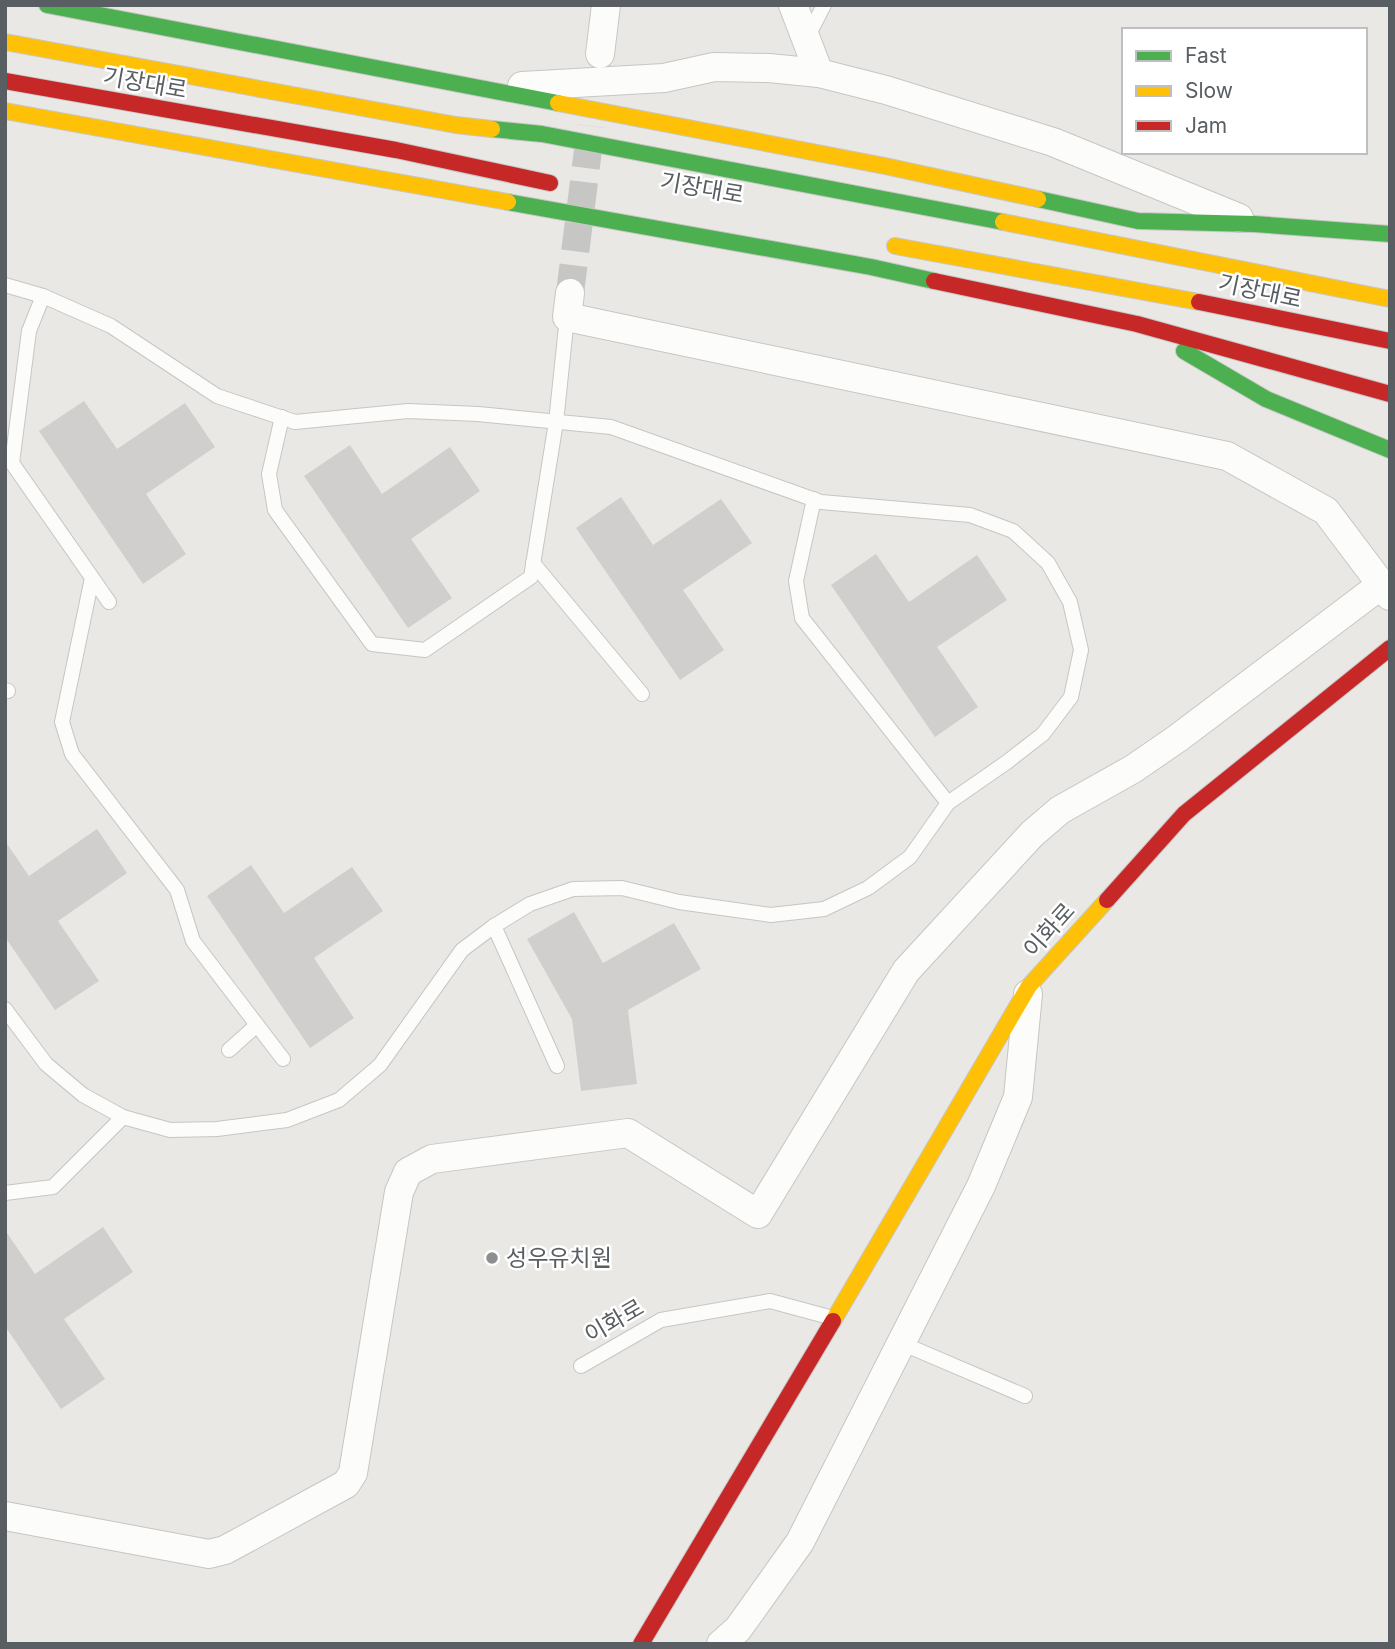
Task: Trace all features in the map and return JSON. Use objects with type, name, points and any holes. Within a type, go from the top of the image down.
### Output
[{"type":"main road","points":[[47,5],[885,166],[1138,221],[1254,224],[1390,234]]},
{"type":"main road","name":"기장대로","points":[[5,42],[456,125],[555,137],[924,205],[1390,299]]},
{"type":"main road","name":"기장대로","points":[[5,81],[396,150],[559,185]]},
{"type":"main road","points":[[5,111],[871,267],[1137,324],[1390,394]]},
{"type":"main road","name":"기장대로","points":[[882,244],[1132,288],[1390,341]]},
{"type":"main road","points":[[1137,324],[1266,399],[1390,450]]},
{"type":"main road","name":"이화로","points":[[641,1644],[1029,986],[1184,814],[1390,648]]},
{"type":"street","points":[[600,54],[606,5]]},
{"type":"street","points":[[793,5],[819,73]]},
{"type":"street","points":[[478,88],[664,78],[714,67],[769,68],[819,73],[886,90],[1053,142],[1254,224]]},
{"type":"street","points":[[5,1516],[209,1554],[225,1550],[346,1483],[353,1473],[399,1192],[408,1172],[432,1159],[628,1133],[758,1214],[906,971],[1032,834],[1060,810],[1133,769],[1386,591],[1326,511],[1227,456],[568,305]]},
{"type":"street","points":[[721,1644],[738,1629],[800,1542],[981,1186],[1018,1097],[1029,986]]},
{"type":"lane","points":[[807,40],[824,5]]},
{"type":"lane","points":[[5,285],[43,296],[111,326],[217,396],[295,422],[408,411],[478,414],[611,427],[821,502],[970,515],[1013,531],[1048,563],[1070,602],[1081,650],[1071,697],[1043,734],[948,803],[910,857],[869,888],[824,909],[771,915],[679,902],[622,888],[573,889],[530,904],[462,950],[380,1065],[339,1100],[287,1120],[217,1129],[170,1130],[123,1117],[83,1095],[46,1064],[5,1009]]},
{"type":"lane","points":[[43,296],[29,331],[12,463],[109,602]]},
{"type":"lane","points":[[282,417],[268,474],[275,510],[372,644],[425,650],[531,577],[555,422],[568,305]]},
{"type":"lane","points":[[814,499],[796,581],[802,618],[948,803]]},
{"type":"lane","points":[[533,563],[642,694]]},
{"type":"lane","points":[[92,578],[62,722],[72,754],[177,890],[193,941],[283,1059]]},
{"type":"lane","points":[[494,926],[557,1066]]},
{"type":"lane","points":[[229,1050],[257,1025]]},
{"type":"lane","points":[[5,1193],[52,1187],[123,1117]]},
{"type":"lane","name":"이화로","points":[[581,1366],[661,1320],[770,1301],[834,1318]]},
{"type":"lane","points":[[901,1343],[1025,1396]]},
{"type":"building","points":[[84,401],[117,449],[185,403],[215,447],[146,494],[186,554],[143,584],[39,431]]},
{"type":"building","points":[[350,445],[382,494],[450,447],[480,491],[411,539],[452,598],[408,628],[304,476]]},
{"type":"building","points":[[621,497],[653,545],[721,499],[752,543],[683,590],[724,650],[680,680],[576,528]]},
{"type":"building","points":[[876,554],[909,602],[977,555],[1007,600],[937,647],[978,707],[935,737],[831,585]]},
{"type":"building","points":[[97,829],[127,873],[58,921],[99,981],[55,1010],[5,937],[5,841],[29,876]]},
{"type":"building","points":[[251,865],[284,913],[352,867],[383,911],[314,958],[354,1018],[310,1048],[207,896]]},
{"type":"building","points":[[574,912],[603,963],[674,923],[701,969],[628,1010],[637,1084],[581,1091],[572,1019],[527,939]]},
{"type":"building","points":[[103,1227],[133,1272],[64,1319],[105,1379],[61,1409],[5,1326],[5,1230],[35,1274]]},
{"type":"tunnel","points":[[570,293],[591,126]]},
{"type":"traffic: fast","points":[[47,5],[558,103]]},
{"type":"traffic: fast","points":[[492,129],[542,134],[1003,222]]},
{"type":"traffic: fast","points":[[1038,199],[1138,221],[1254,224],[1390,234]]},
{"type":"traffic: fast","points":[[508,202],[871,267],[934,281]]},
{"type":"traffic: fast","points":[[1184,351],[1266,399],[1390,450]]},
{"type":"traffic: slow","points":[[5,42],[456,125],[492,129]]},
{"type":"traffic: slow","points":[[558,103],[885,166],[1038,199]]},
{"type":"traffic: slow","points":[[5,111],[508,202]]},
{"type":"traffic: slow","points":[[1003,222],[1390,299]]},
{"type":"traffic: slow","points":[[895,246],[1199,302]]},
{"type":"traffic: slow","points":[[833,1321],[1029,986],[1107,900]]},
{"type":"traffic: jam","points":[[5,81],[396,150],[550,183]]},
{"type":"traffic: jam","points":[[934,281],[1137,324],[1390,394]]},
{"type":"traffic: jam","points":[[1199,302],[1390,341]]},
{"type":"traffic: jam","points":[[1107,900],[1184,814],[1390,648]]},
{"type":"traffic: jam","points":[[641,1644],[833,1321]]},
{"type":"place","name":"성우유치원","points":[[492,1258]]}]
